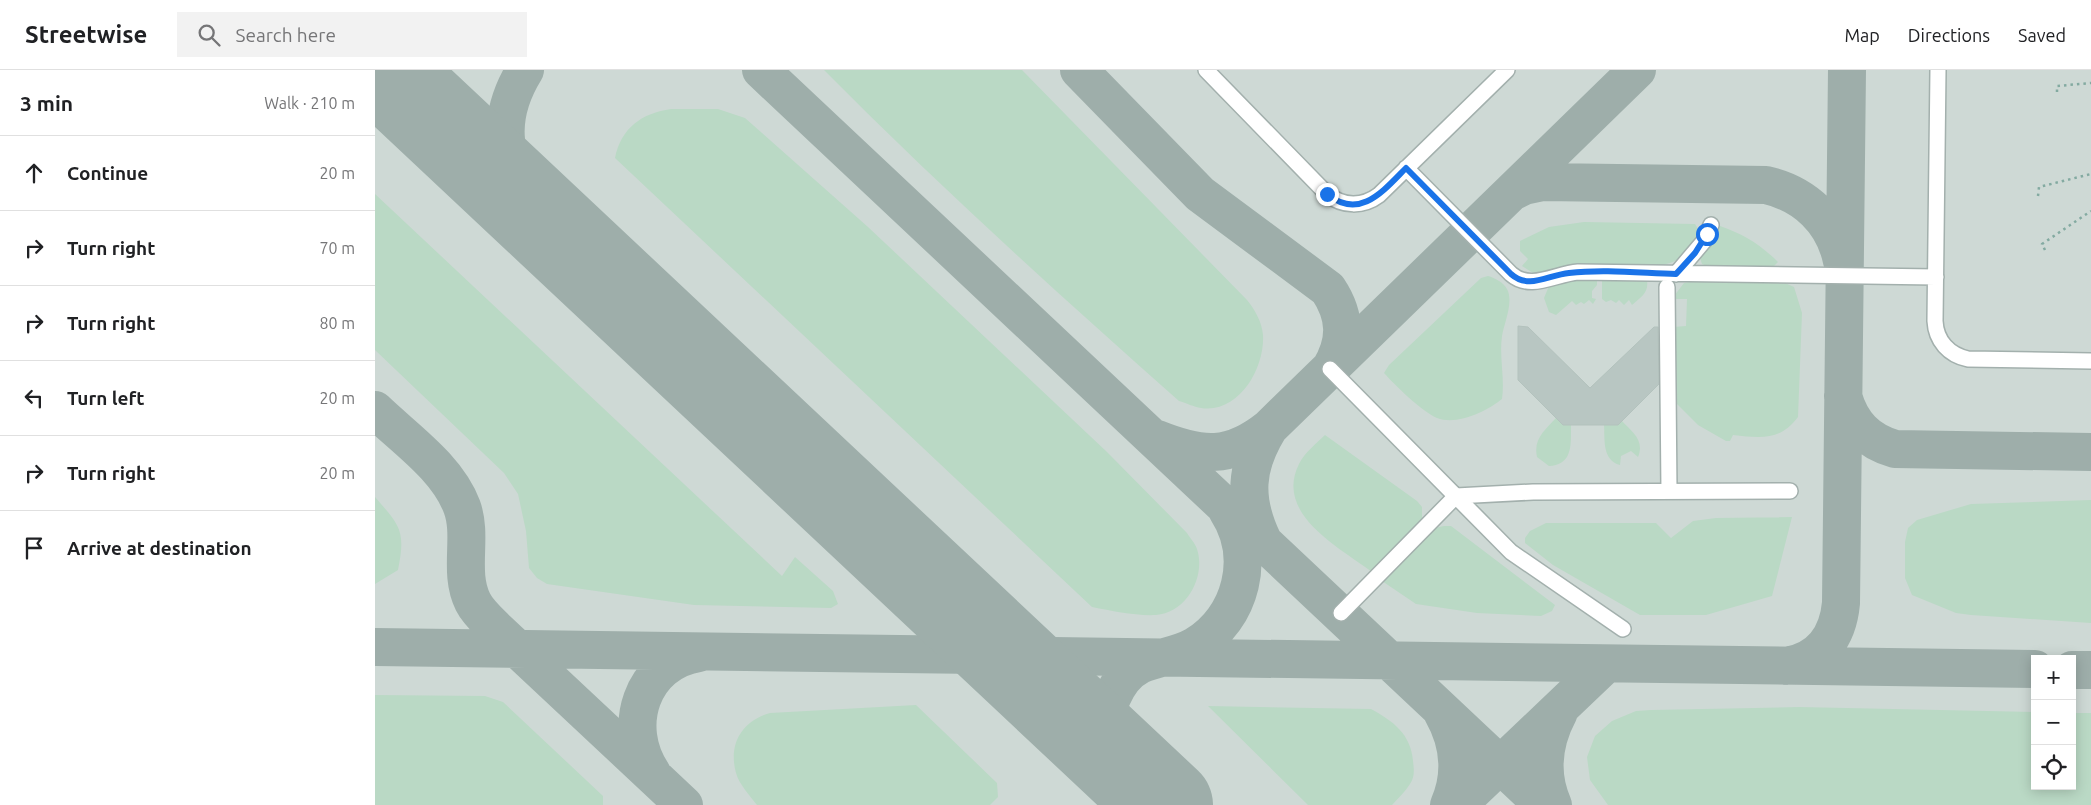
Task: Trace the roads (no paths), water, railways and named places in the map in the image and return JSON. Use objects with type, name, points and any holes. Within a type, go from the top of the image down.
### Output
[{"type":"lane","points":[[1206,70],[1327,194],[1337,201],[1349,204],[1368,201],[1379,195],[1507,70]]},
{"type":"lane","points":[[1938,70],[1936,333],[1947,349],[1957,356],[1974,360],[2091,361]]},
{"type":"lane","points":[[1406,168],[1518,280],[1533,282],[1560,274],[1578,272],[1936,277]]},
{"type":"lane","points":[[1676,274],[1704,241],[1711,225]]},
{"type":"lane","points":[[1667,287],[1669,491]]},
{"type":"lane","points":[[1330,369],[1511,552],[1623,629]]},
{"type":"lane","points":[[1341,613],[1456,496],[1533,492],[1790,491]]}]
